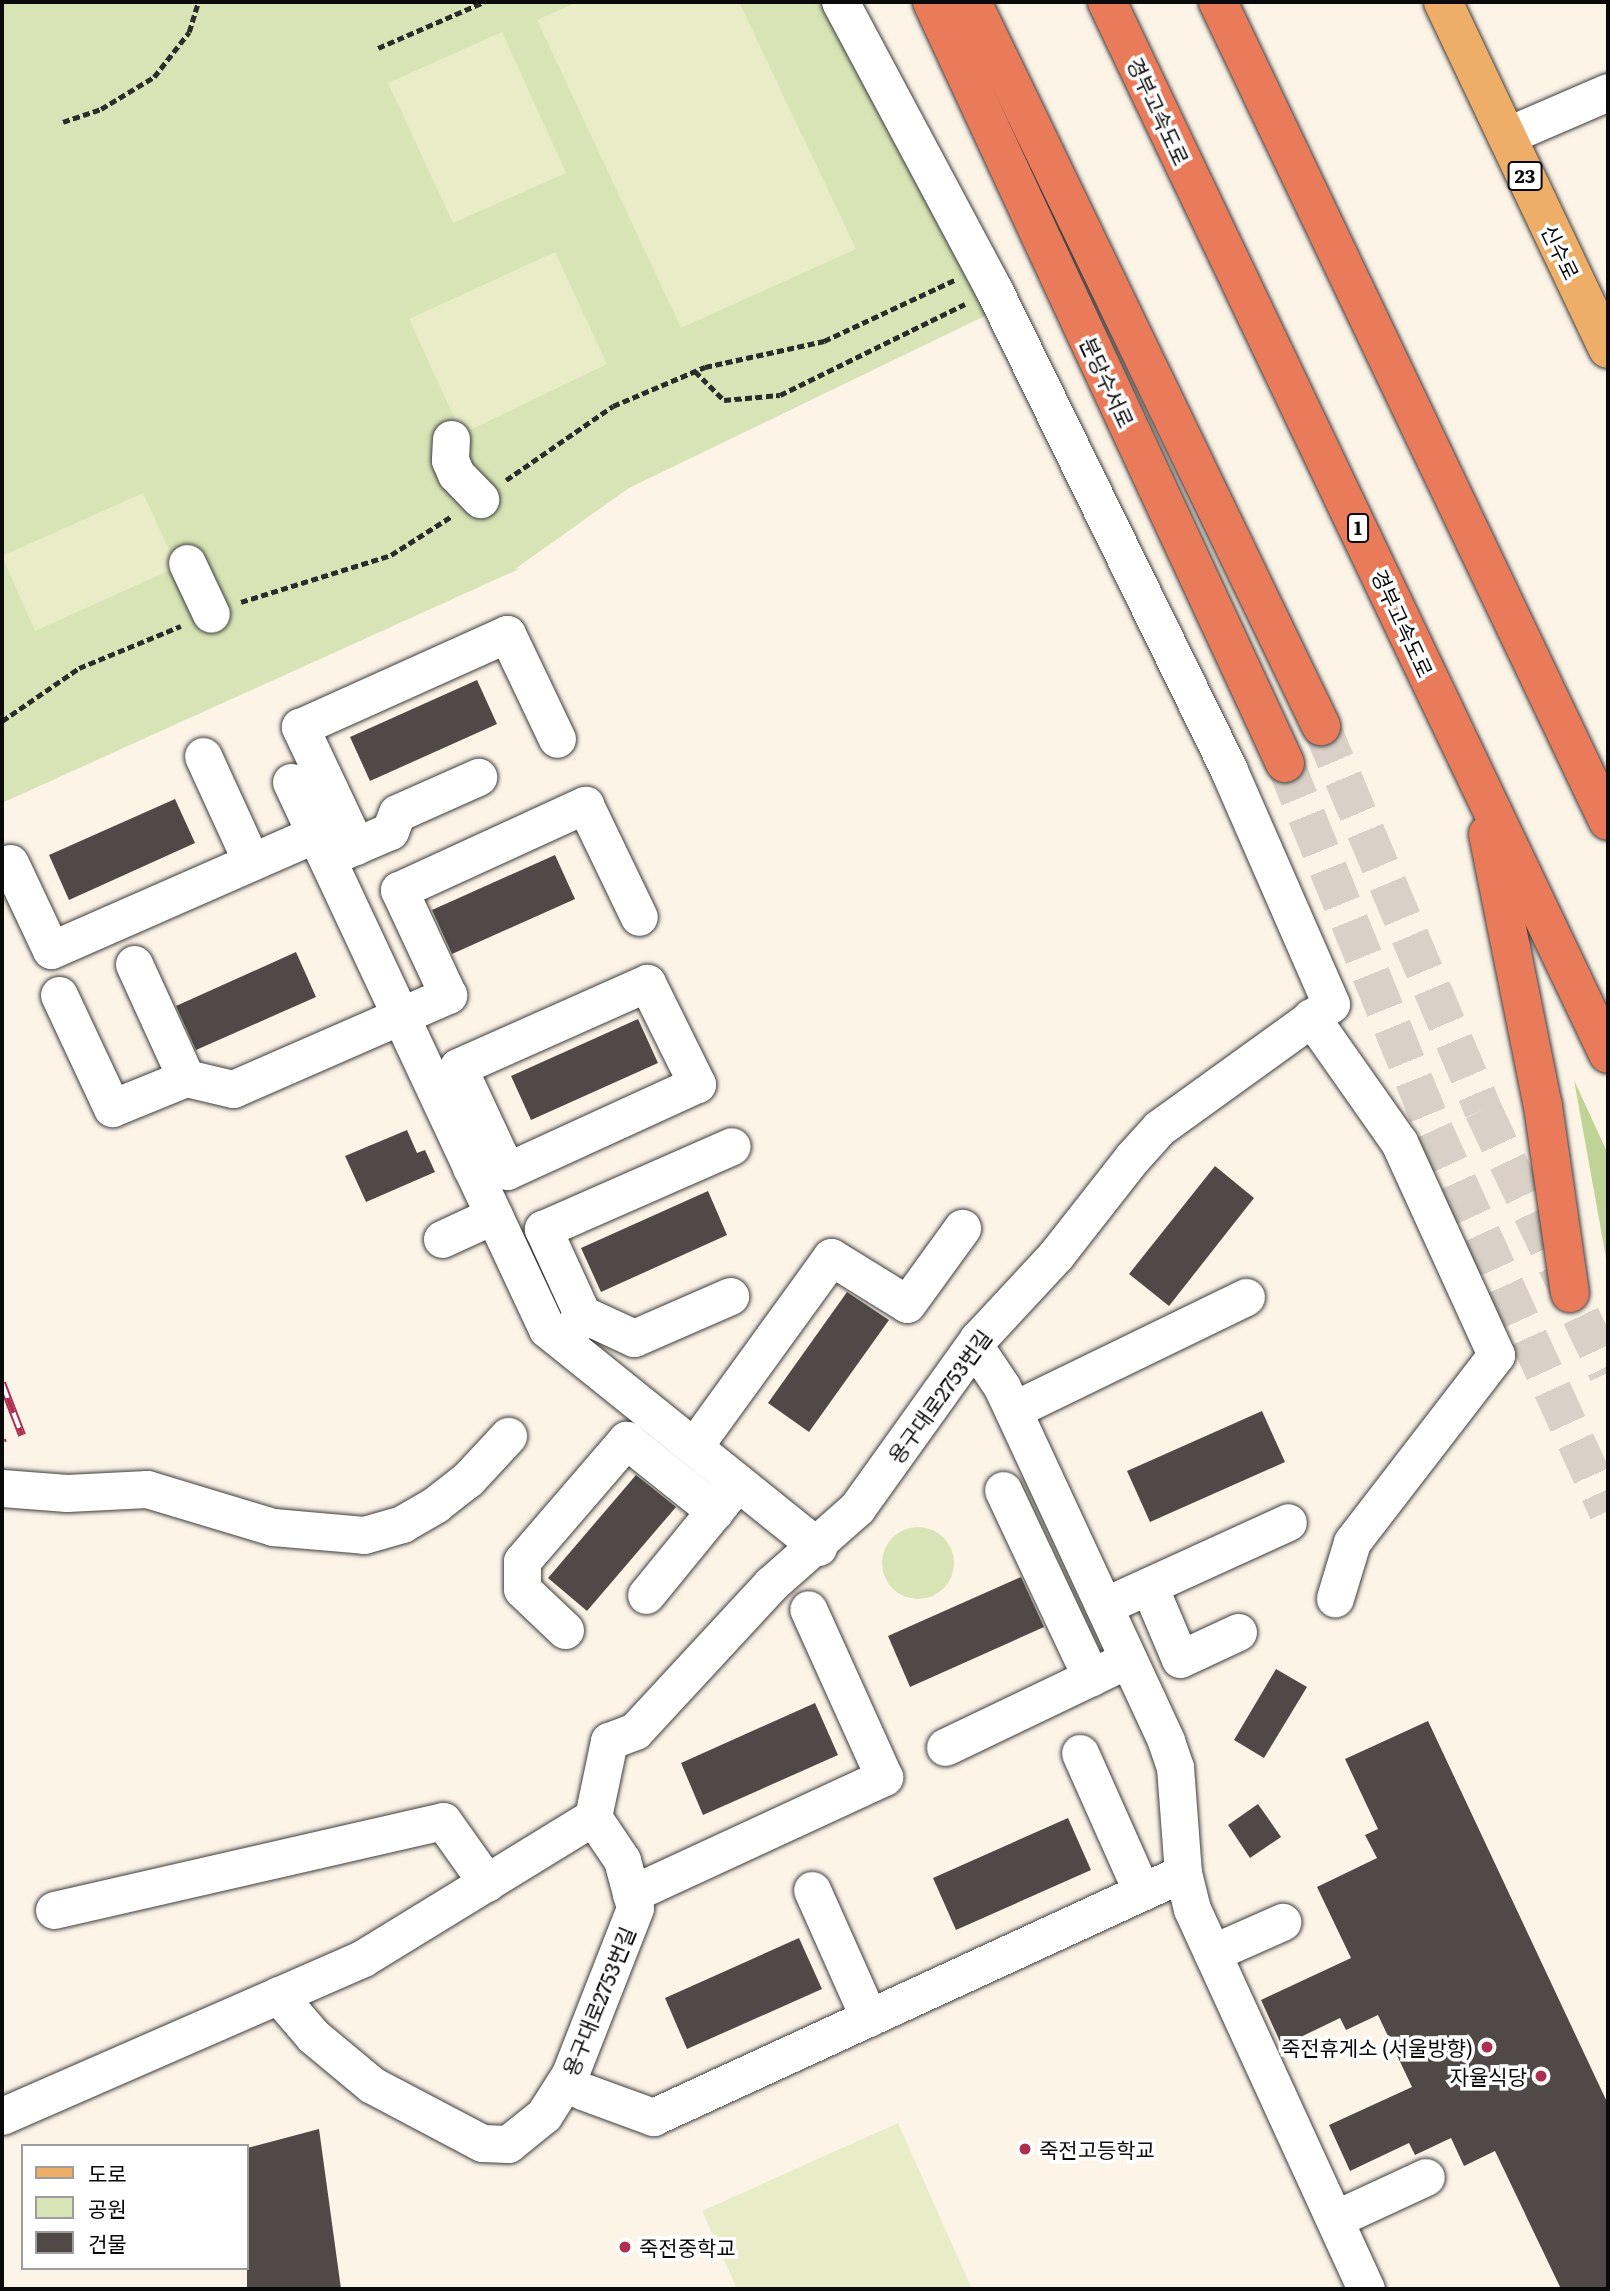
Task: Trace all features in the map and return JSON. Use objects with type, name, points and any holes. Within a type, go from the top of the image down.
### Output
[{"type":"highway","name":"분당수서로","points":[[932,2],[1284,763]]},
{"type":"highway","name":"분당수서로","points":[[972,2],[1321,726]]},
{"type":"highway","name":"경부고속도로","points":[[1107,2],[1608,1054]]},
{"type":"highway","points":[[1217,2],[1608,821]]},
{"type":"highway","points":[[1476,777],[1543,1107],[1570,1293]]},
{"type":"main road","name":"신수로","points":[[1443,2],[1608,349]]},
{"type":"street","points":[[840,2],[994,290],[1229,770],[1321,1011],[1399,1143],[1496,1355],[1352,1542],[1335,1598]]},
{"type":"street","points":[[1506,136],[1608,92]]},
{"type":"street","points":[[451,439],[450,460],[456,474],[480,499]]},
{"type":"street","points":[[187,563],[211,614]]},
{"type":"street","points":[[557,739],[507,634],[300,727],[333,846],[400,1016],[485,1161],[507,1171],[697,1084],[647,983],[458,1067],[485,1161],[494,1215],[547,1329],[573,1328],[634,1338],[730,1296]]},
{"type":"street","points":[[203,756],[251,861]]},
{"type":"street","points":[[10,863],[51,950],[251,861],[333,846],[390,831],[397,813],[478,777]]},
{"type":"street","points":[[291,782],[333,846]]},
{"type":"street","points":[[59,995],[112,1108],[186,1077],[233,1089],[448,995],[399,890],[585,805],[639,917]]},
{"type":"street","points":[[134,964],[186,1077]]},
{"type":"street","name":"용구대로2753번길","points":[[278,1995],[313,2036],[372,2085],[482,2143],[508,2144],[544,2115],[570,2074],[635,1908],[621,1860],[593,1817],[610,1741],[635,1731],[771,1584],[818,1547],[857,1508],[978,1339],[1056,1255],[1159,1128],[1321,1011]]},
{"type":"street","points":[[732,1146],[543,1229],[573,1328],[695,1445],[818,1547]]},
{"type":"street","points":[[442,1239],[494,1215]]},
{"type":"street","points":[[695,1445],[831,1257],[907,1304],[962,1228]]},
{"type":"street","points":[[1013,1410],[1246,1297]]},
{"type":"street","points":[[978,1339],[976,1348],[1013,1410],[1175,1766],[1184,1873],[1192,1909],[1367,2289]]},
{"type":"street","points":[[2,1488],[67,1493],[147,1489],[273,1527],[363,1535],[402,1524],[436,1504],[468,1479],[508,1436]]},
{"type":"street","points":[[565,1630],[522,1589],[522,1562],[626,1440],[715,1511]]},
{"type":"street","points":[[646,1595],[739,1480]]},
{"type":"street","points":[[1003,1490],[1091,1676]]},
{"type":"street","points":[[1104,1606],[1288,1522]]},
{"type":"street","points":[[1149,1586],[1180,1659],[1238,1632]]},
{"type":"street","points":[[631,1894],[884,1777],[808,1609]]},
{"type":"street","points":[[945,1748],[1128,1659]]},
{"type":"street","points":[[1080,1753],[1142,1892]]},
{"type":"street","points":[[2,2116],[363,1958],[593,1817]]},
{"type":"street","points":[[54,1910],[443,1821],[487,1883]]},
{"type":"street","points":[[582,2091],[653,2117],[1184,1873]]},
{"type":"street","points":[[812,1890],[869,2018]]},
{"type":"street","points":[[1212,1953],[1282,1922]]},
{"type":"street","points":[[1335,2219],[1426,2178]]},
{"type":"path","points":[[63,122],[100,109],[154,77],[189,32],[198,2]]},
{"type":"path","points":[[378,48],[484,2]]},
{"type":"path","points":[[2,721],[79,668],[282,586],[391,555],[480,499],[613,406],[695,371],[824,341],[958,278],[952,266]]},
{"type":"path","points":[[695,371],[724,400],[780,394],[994,290]]},
{"type":"green space","points":[[2,2],[830,2],[993,312],[629,488],[515,569],[521,568],[2,803]]},
{"type":"green space","points":[[577,2],[739,2],[856,249],[681,328],[537,20]]},
{"type":"green space","points":[[502,32],[566,173],[453,223],[388,83]]},
{"type":"green space","points":[[555,252],[607,364],[462,434],[409,319]]},
{"type":"green space","points":[[143,493],[177,567],[35,631],[2,556]]},
{"type":"green space","points":[[1574,1080],[1608,1154],[1608,1269]]},
{"type":"green space","points":[[918,1527],[932,1530],[944,1537],[951,1549],[954,1563],[951,1577],[944,1589],[932,1596],[918,1599],[904,1596],[892,1589],[885,1577],[882,1563],[885,1549],[892,1537],[904,1530]]},
{"type":"green space","points":[[898,2123],[972,2289],[737,2289],[702,2211]]},
{"type":"building","points":[[477,680],[497,724],[370,781],[350,737]]},
{"type":"building","points":[[175,799],[195,843],[69,900],[49,855]]},
{"type":"building","points":[[555,855],[575,899],[452,954],[432,910]]},
{"type":"building","points":[[296,952],[316,997],[196,1050],[176,1006]]},
{"type":"building","points":[[638,1019],[658,1063],[531,1120],[511,1076]]},
{"type":"building","points":[[407,1130],[417,1153],[425,1150],[435,1172],[366,1202],[345,1156]]},
{"type":"building","points":[[1215,1166],[1254,1198],[1169,1306],[1129,1274]]},
{"type":"building","points":[[708,1191],[727,1235],[601,1292],[581,1248]]},
{"type":"building","points":[[847,1292],[889,1320],[809,1432],[768,1403]]},
{"type":"building","points":[[1262,1411],[1285,1462],[1150,1522],[1127,1471]]},
{"type":"building","points":[[636,1475],[676,1507],[587,1611],[548,1578]]},
{"type":"building","points":[[1021,1577],[1044,1627],[910,1687],[888,1636]]},
{"type":"building","points":[[1276,1669],[1307,1687],[1264,1758],[1234,1740]]},
{"type":"building","points":[[815,1703],[838,1755],[703,1815],[681,1763]]},
{"type":"building","name":"죽전휴게소 (서울방향)","points":[[1428,1721],[1608,2104],[1608,2289],[1561,2289],[1495,2151],[1464,2166],[1451,2138],[1415,2155],[1409,2143],[1350,2171],[1329,2125],[1412,2087],[1378,2015],[1346,2030],[1340,2018],[1282,2046],[1261,2000],[1351,1958],[1317,1887],[1377,1858],[1365,1835],[1378,1829],[1345,1759]]},
{"type":"building","points":[[1258,1804],[1281,1837],[1250,1858],[1228,1825]]},
{"type":"building","points":[[1068,1818],[1091,1870],[956,1930],[933,1878]]},
{"type":"building","points":[[799,1938],[822,1989],[687,2049],[665,1998]]},
{"type":"building","points":[[319,2129],[341,2289],[247,2289],[248,2148]]},
{"type":"tunnel","points":[[1321,726],[1483,1110],[1608,1373]]},
{"type":"tunnel","points":[[1285,763],[1434,1130],[1608,1511]]},
{"type":"railway","points":[[2,1383],[22,1435]]},
{"type":"place","name":"죽전휴게소 (서울방향)","points":[[1487,2047]]},
{"type":"place","name":"자율식당","points":[[1541,2076]]},
{"type":"place","name":"죽전고등학교","points":[[1025,2149]]},
{"type":"place","name":"죽전중학교","points":[[625,2247]]}]
